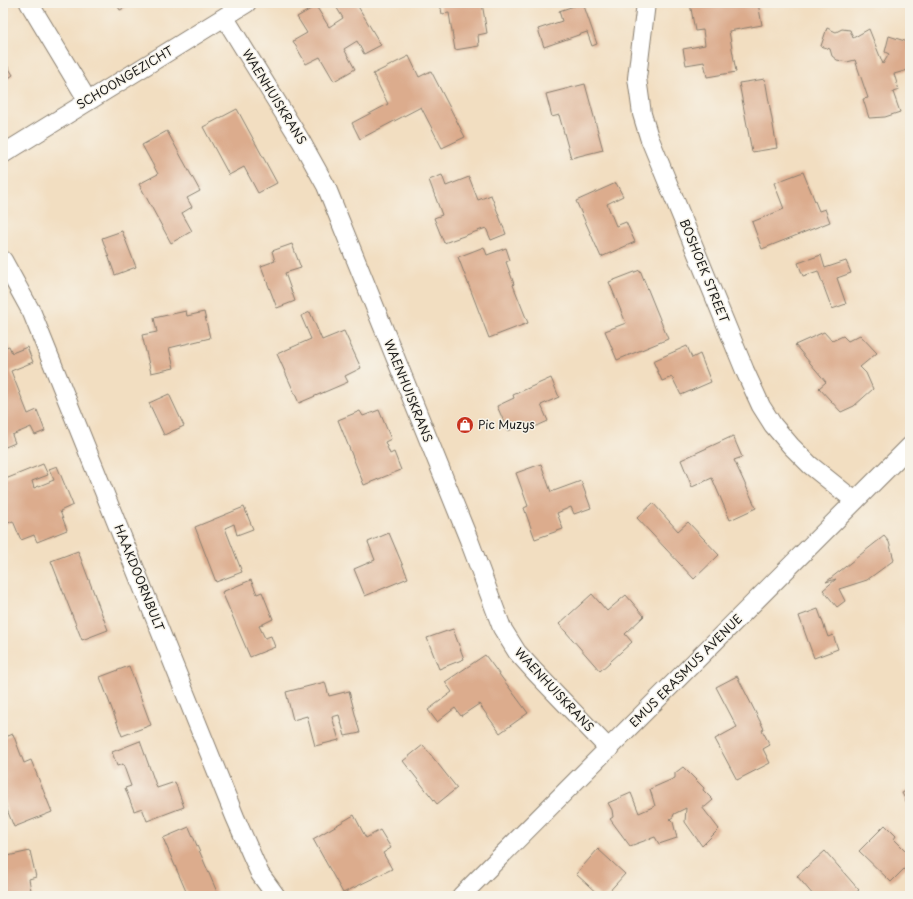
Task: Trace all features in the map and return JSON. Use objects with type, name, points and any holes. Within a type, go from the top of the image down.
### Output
[{"type":"street","points":[[29,3],[88,100]]},
{"type":"street","name":"SCHOONGEZICHT","points":[[3,154],[88,100],[248,3]]},
{"type":"street","name":"BOSHOEK STREET","points":[[646,3],[638,78],[642,114],[649,137],[745,371],[773,425],[810,466],[855,501]]},
{"type":"street","name":"WAENHUISKRANS","points":[[225,18],[301,141],[326,186],[469,540],[502,628],[517,652],[610,749]]},
{"type":"street","name":"HAAKDOORNBULT","points":[[3,260],[32,312],[238,824],[260,874],[276,896]]},
{"type":"street","name":"EMUS ERASMUS AVENUE","points":[[461,896],[610,749],[910,446]]},
{"type":"building","points":[[116,3],[134,3],[120,10]]},
{"type":"building","points":[[338,3],[356,3],[381,45],[364,54],[357,41],[344,49],[355,69],[334,81],[320,57],[306,64],[293,41],[307,33],[297,17],[316,6],[329,27],[343,18],[335,5]]},
{"type":"building","points":[[440,3],[482,3],[487,33],[478,35],[479,46],[455,50],[449,13],[442,14]]},
{"type":"building","points":[[583,3],[597,44],[592,46],[587,32],[544,47],[538,29],[562,21],[559,11]]},
{"type":"building","points":[[690,3],[758,3],[762,25],[729,31],[736,72],[707,77],[704,62],[686,65],[683,49],[705,45],[703,30],[695,31]]},
{"type":"building","points":[[827,28],[836,32],[842,29],[850,30],[853,38],[869,29],[883,64],[889,54],[885,52],[889,36],[908,42],[908,70],[894,74],[899,90],[893,92],[900,112],[885,117],[869,118],[863,99],[868,98],[855,60],[847,62],[837,60],[832,56],[830,49],[821,46]]},
{"type":"building","points":[[409,56],[419,77],[431,71],[465,137],[442,148],[421,107],[360,139],[352,123],[388,104],[373,74]]},
{"type":"building","points":[[3,59],[13,75],[3,82]]},
{"type":"building","points":[[765,79],[777,148],[752,152],[739,83]]},
{"type":"building","points":[[585,84],[603,150],[571,158],[559,115],[552,117],[546,94]]},
{"type":"building","points":[[237,109],[277,183],[258,193],[244,167],[229,175],[203,127]]},
{"type":"building","points":[[167,131],[200,191],[187,198],[192,207],[182,213],[192,231],[171,243],[139,184],[158,174],[142,145]]},
{"type":"building","points":[[803,172],[819,211],[825,209],[830,222],[762,249],[752,222],[784,209],[774,183]]},
{"type":"building","points":[[442,175],[446,186],[469,177],[478,200],[491,195],[506,234],[491,240],[486,228],[444,243],[434,218],[442,215],[429,180]]},
{"type":"building","points":[[616,183],[623,196],[607,204],[616,226],[626,222],[635,242],[601,257],[576,201]]},
{"type":"building","points":[[122,231],[136,267],[115,275],[102,238]]},
{"type":"building","points":[[292,244],[301,268],[285,273],[295,301],[277,308],[261,266],[275,261],[272,251]]},
{"type":"building","points":[[484,247],[487,255],[506,248],[510,260],[506,262],[514,284],[513,285],[528,323],[489,338],[458,257]]},
{"type":"building","points":[[821,255],[825,268],[846,261],[851,273],[837,278],[846,304],[832,309],[818,271],[803,276],[798,263]]},
{"type":"building","points":[[640,270],[668,339],[617,360],[605,331],[626,323],[609,282]]},
{"type":"building","points":[[186,311],[187,316],[204,312],[210,338],[169,348],[174,368],[151,373],[142,335],[157,332],[154,318]]},
{"type":"building","points":[[310,312],[322,340],[344,331],[361,368],[345,376],[348,382],[299,403],[277,354],[311,339],[301,316]]},
{"type":"building","points":[[824,332],[832,341],[843,336],[848,341],[860,335],[877,353],[860,367],[866,373],[873,389],[854,406],[841,412],[819,388],[826,382],[795,345]]},
{"type":"building","points":[[9,346],[12,353],[27,347],[33,362],[11,371],[28,414],[37,410],[45,431],[35,435],[31,427],[12,435],[15,443],[3,448],[3,348]]},
{"type":"building","points":[[687,346],[692,358],[700,354],[711,382],[681,395],[672,377],[662,381],[653,361]]},
{"type":"building","points":[[551,378],[559,397],[541,405],[548,421],[528,430],[525,423],[508,431],[497,406],[514,398],[513,395]]},
{"type":"building","points":[[169,394],[184,426],[164,435],[149,403]]},
{"type":"building","points":[[379,410],[391,439],[385,442],[390,454],[394,452],[401,470],[364,485],[338,420],[360,411],[363,416]]},
{"type":"building","points":[[733,436],[742,457],[734,460],[756,508],[730,520],[712,478],[692,487],[681,460]]},
{"type":"building","points":[[43,464],[48,475],[32,481],[34,488],[54,480],[49,469],[57,466],[73,505],[60,511],[67,530],[37,542],[34,535],[21,540],[13,521],[3,525],[3,480]]},
{"type":"building","points":[[541,464],[551,492],[581,481],[591,508],[574,514],[571,507],[557,513],[563,529],[535,539],[524,508],[528,506],[516,473]]},
{"type":"building","points":[[653,503],[678,531],[688,522],[719,555],[694,579],[637,518]]},
{"type":"building","points":[[244,507],[253,529],[237,535],[234,524],[225,528],[242,572],[216,582],[195,527]]},
{"type":"building","points":[[389,533],[408,578],[365,596],[354,569],[375,560],[368,542]]},
{"type":"building","points":[[884,536],[889,542],[894,560],[867,580],[839,589],[845,601],[837,607],[823,590],[836,579],[826,582]]},
{"type":"building","points":[[78,551],[108,630],[82,640],[51,561]]},
{"type":"building","points":[[251,580],[257,594],[262,592],[273,619],[259,626],[265,638],[271,636],[275,647],[250,657],[222,592]]},
{"type":"building","points":[[592,594],[607,611],[626,595],[644,616],[625,634],[632,642],[600,671],[559,624]]},
{"type":"building","points":[[818,609],[828,637],[833,635],[838,649],[814,658],[799,616]]},
{"type":"building","points":[[453,629],[464,659],[439,669],[427,638]]},
{"type":"building","points":[[485,655],[528,713],[500,733],[479,704],[461,716],[455,708],[437,722],[428,710],[452,692],[445,682]]},
{"type":"building","points":[[129,666],[151,725],[122,736],[100,677]]},
{"type":"building","points":[[737,676],[764,729],[762,730],[770,745],[763,749],[770,763],[737,780],[715,739],[737,727],[716,687]]},
{"type":"building","points":[[325,682],[329,696],[349,691],[360,733],[345,736],[339,715],[332,717],[339,740],[315,746],[307,716],[293,720],[286,692]]},
{"type":"building","points":[[13,734],[24,763],[31,760],[52,812],[14,827],[3,800],[3,738]]},
{"type":"building","points":[[140,741],[157,788],[175,782],[184,807],[147,821],[142,808],[134,811],[125,788],[131,786],[123,764],[117,766],[112,752]]},
{"type":"building","points":[[423,745],[457,788],[437,804],[403,761]]},
{"type":"building","points":[[683,767],[704,788],[703,790],[713,800],[705,807],[702,807],[719,829],[702,846],[685,822],[686,808],[674,814],[670,819],[673,822],[677,838],[659,844],[655,837],[630,846],[610,819],[613,817],[612,810],[608,803],[631,793],[639,813],[655,806],[650,789],[675,778],[675,773]]},
{"type":"building","points":[[910,789],[910,809],[902,793]]},
{"type":"building","points":[[354,815],[366,838],[380,830],[391,848],[383,853],[392,869],[343,893],[313,839]]},
{"type":"building","points":[[885,825],[896,836],[894,839],[910,855],[910,863],[891,882],[859,851]]},
{"type":"building","points":[[189,827],[217,892],[207,896],[188,896],[163,838]]},
{"type":"building","points":[[598,849],[625,874],[605,896],[600,896],[576,874]]},
{"type":"building","points":[[30,851],[36,877],[29,879],[32,896],[3,896],[3,857]]},
{"type":"building","points":[[825,851],[859,890],[852,896],[814,896],[797,876]]},
{"type":"place","name":"Pic Muzys","points":[[465,425]]}]
